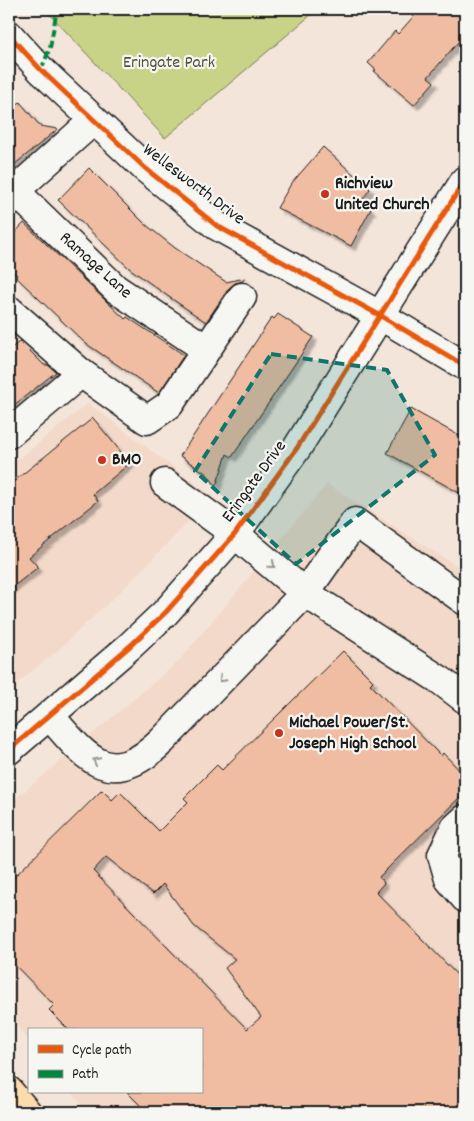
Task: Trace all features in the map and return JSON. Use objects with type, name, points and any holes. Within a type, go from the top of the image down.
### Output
[{"type":"main road","points":[[9,1091],[27,1112]]},
{"type":"street","name":"Wellesworth Drive","points":[[9,35],[41,70],[144,168],[217,226],[381,316],[465,366]]},
{"type":"street","name":"Ramage Lane","points":[[94,120],[12,194],[116,289],[206,349]]},
{"type":"street","name":"Eringate Drive","points":[[9,750],[130,646],[166,612],[235,534],[297,448],[465,180]]},
{"type":"street","points":[[9,310],[81,373],[147,420],[169,405],[242,297]]},
{"type":"street","points":[[9,434],[81,373]]},
{"type":"street","points":[[165,483],[235,534],[305,593],[440,680],[465,699]]},
{"type":"street","points":[[50,716],[76,746],[102,765],[122,766],[140,760],[162,741],[305,593],[356,522],[465,601]]},
{"type":"street","points":[[465,819],[455,828],[442,855],[449,879],[465,898]]},
{"type":"highlighted area","points":[[271,354],[387,370],[435,455],[296,564],[195,471]]},
{"type":"shaded area","points":[[88,403],[213,497],[127,585],[58,650],[9,690],[9,467]]},
{"type":"shaded area","name":"Michael Power/St. Joseph High School","points":[[327,484],[465,571],[465,1112],[88,1112],[73,1094],[202,1094],[202,1028],[28,1028],[28,1040],[9,1017],[9,804],[178,662]]},
{"type":"green space","name":"Eringate Park","points":[[45,9],[318,9],[165,138]]},
{"type":"building","points":[[420,9],[465,9],[465,34],[428,77],[434,82],[414,105],[374,71],[376,70],[368,63],[395,31],[398,34]]},
{"type":"building","points":[[20,102],[40,126],[58,129],[9,169],[9,111]]},
{"type":"building","name":"Richview United Church","points":[[323,147],[370,189],[362,200],[371,209],[351,246],[277,208],[291,184]]},
{"type":"building","points":[[89,168],[145,224],[175,248],[226,282],[245,278],[229,288],[206,322],[129,268],[58,200]]},
{"type":"building","points":[[24,223],[125,319],[127,317],[184,355],[159,393],[85,343],[16,277],[17,275],[9,268],[9,239]]},
{"type":"building","points":[[278,314],[313,337],[232,457],[227,454],[216,486],[207,474],[180,456],[272,317],[274,319]]},
{"type":"building","points":[[20,341],[44,365],[48,365],[56,372],[9,409],[9,350]]},
{"type":"building","points":[[411,409],[465,439],[465,496],[387,453]]},
{"type":"building","points":[[93,418],[130,463],[93,494],[98,501],[29,557],[38,567],[9,590],[9,485]]},
{"type":"building","name":"Michael Power/St. Joseph High School","points":[[343,651],[373,681],[370,684],[441,756],[443,753],[465,776],[465,792],[379,877],[384,883],[376,892],[465,983],[465,1112],[147,1112],[129,1094],[202,1094],[202,1028],[67,1028],[49,1010],[54,1005],[9,959],[9,882],[102,790],[112,800],[120,792],[159,831],[188,802],[184,798],[217,765],[222,770]],"holes":[[[106,857],[153,894],[163,884],[194,926],[235,959],[225,968],[261,1017],[247,1029],[93,871]]]},
{"type":"marked path","points":[[41,70],[50,48],[57,9]]},
{"type":"cycle path","points":[[9,35],[41,70],[145,168],[217,226],[381,316],[465,366]]},
{"type":"cycle path","points":[[9,750],[130,646],[166,612],[235,534],[297,448],[465,180]]},
{"type":"place","name":"Richview United Church","points":[[325,194]]},
{"type":"place","name":"BMO","points":[[102,460]]},
{"type":"place","name":"Michael Power/St. Joseph High School","points":[[279,733]]}]
